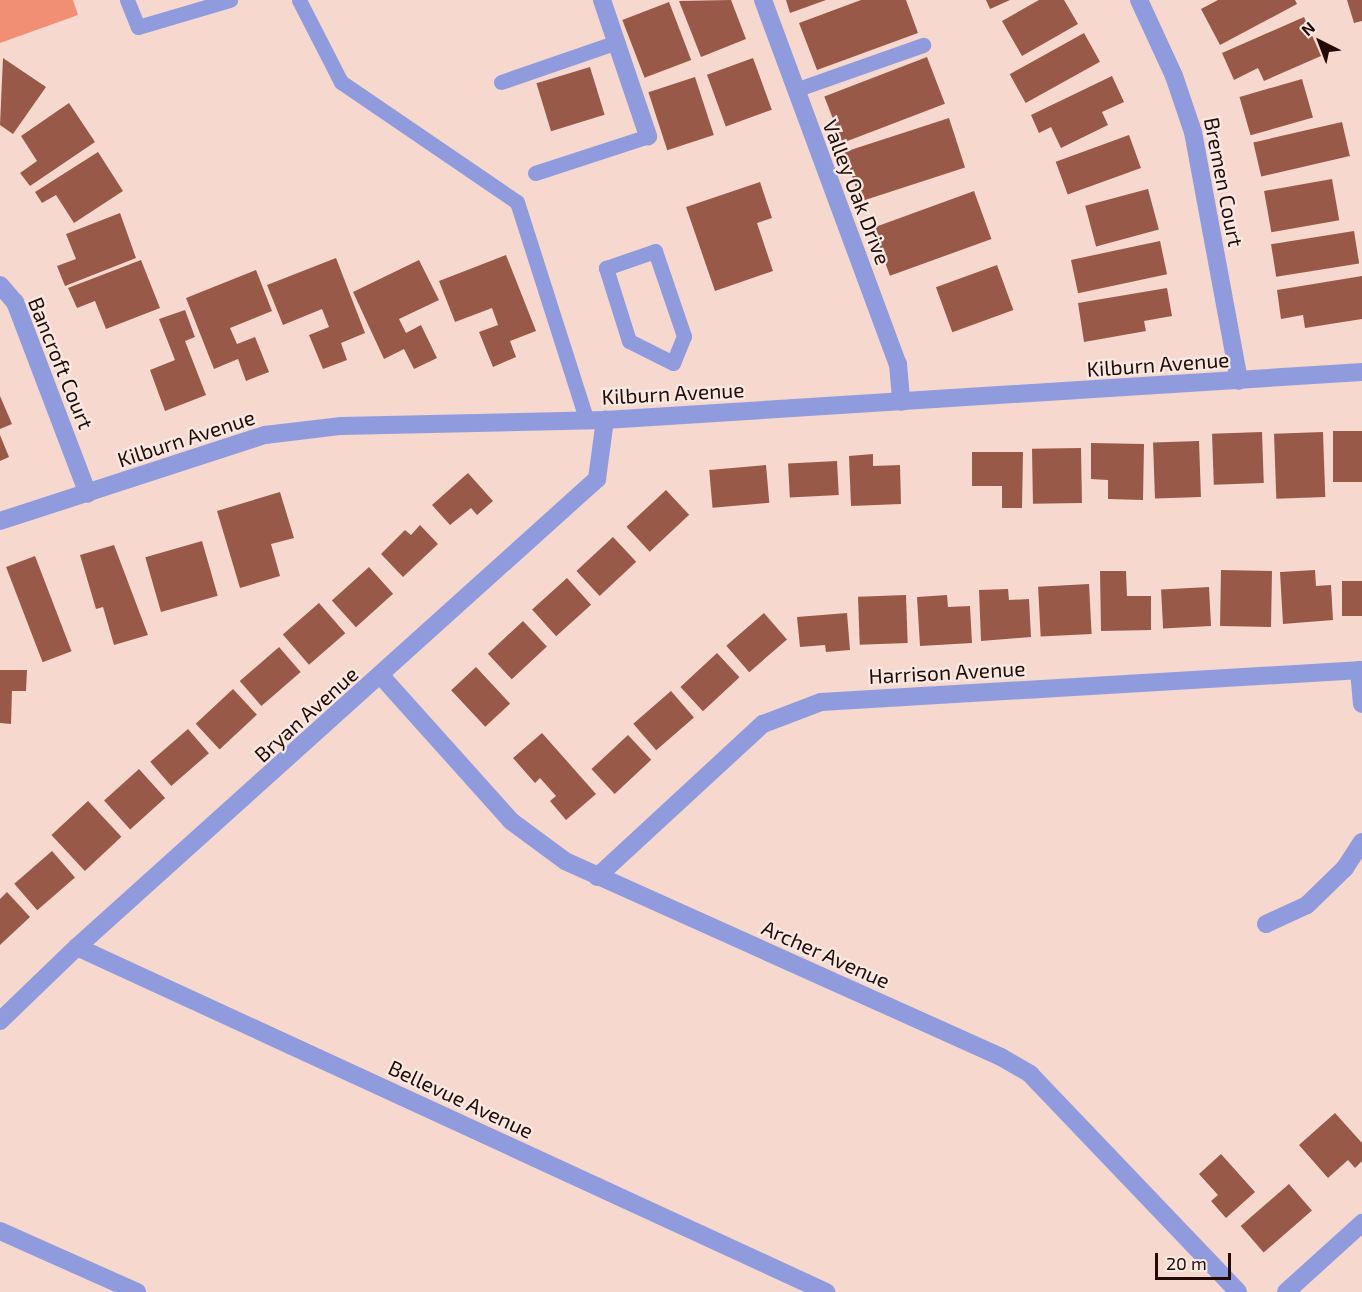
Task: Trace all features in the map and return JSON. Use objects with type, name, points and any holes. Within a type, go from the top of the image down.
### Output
[{"type":"street","name":"Valley Oak Drive","points":[[763,0],[898,364],[901,402]]},
{"type":"street","name":"Bremen Court","points":[[1139,0],[1174,76],[1193,132],[1239,381]]},
{"type":"street","points":[[606,1],[648,135]]},
{"type":"street","name":"Bancroft Court","points":[[0,285],[15,302],[88,494]]},
{"type":"street","name":"Kilburn Avenue","points":[[0,521],[265,435],[341,426],[596,420],[1362,372]]},
{"type":"street","name":"Bryan Avenue","points":[[0,1022],[77,947],[382,677],[597,479],[596,420]]},
{"type":"street","points":[[1360,670],[1362,704]]},
{"type":"street","name":"Harrison Avenue","points":[[597,877],[763,724],[821,702],[1360,670]]},
{"type":"street","name":"Archer Avenue","points":[[382,677],[511,821],[536,843],[597,877],[1001,1057],[1030,1074],[1238,1292]]},
{"type":"street","points":[[1266,924],[1307,905],[1345,868],[1362,842]]},
{"type":"street","name":"Bellevue Avenue","points":[[77,947],[826,1292]]},
{"type":"street","points":[[1286,1292],[1362,1223]]},
{"type":"street","points":[[0,1231],[137,1292]]},
{"type":"lane","points":[[127,0],[138,27],[230,0]]},
{"type":"lane","points":[[298,0],[341,82],[517,202],[596,420]]},
{"type":"lane","points":[[501,82],[617,42]]},
{"type":"lane","points":[[795,90],[923,45]]},
{"type":"lane","points":[[535,173],[648,135]]},
{"type":"lane","points":[[655,251],[684,336],[673,363],[629,341],[606,268],[655,251]]},
{"type":"shaded area","points":[[0,0],[73,0],[78,15],[0,43]]},
{"type":"building","points":[[731,0],[746,39],[701,57],[679,1]]},
{"type":"building","points":[[786,0],[826,0],[790,13]]},
{"type":"building","points":[[861,0],[906,0],[918,33],[817,70],[799,23]]},
{"type":"building","points":[[986,0],[1010,0],[990,9]]},
{"type":"building","points":[[1039,0],[1064,0],[1078,24],[1022,56],[1002,21]]},
{"type":"building","points":[[1218,0],[1295,0],[1297,4],[1220,45],[1201,9]]},
{"type":"building","points":[[1347,0],[1362,0],[1362,21],[1354,23]]},
{"type":"building","points":[[669,2],[691,60],[645,78],[622,20]]},
{"type":"building","points":[[1304,17],[1321,56],[1264,81],[1258,68],[1234,80],[1222,53]]},
{"type":"building","points":[[1084,33],[1100,62],[1026,103],[1010,74]]},
{"type":"building","points":[[927,57],[945,104],[842,143],[824,96]]},
{"type":"building","points":[[3,58],[46,87],[13,134],[0,125]]},
{"type":"building","points":[[753,58],[772,110],[726,126],[707,75]]},
{"type":"building","points":[[590,67],[605,115],[551,131],[536,83]]},
{"type":"building","points":[[1112,76],[1124,102],[1102,112],[1108,125],[1061,148],[1051,127],[1039,133],[1031,115]]},
{"type":"building","points":[[695,77],[714,135],[667,150],[648,92]]},
{"type":"building","points":[[1302,79],[1313,117],[1251,135],[1240,97]]},
{"type":"building","points":[[69,103],[95,142],[30,186],[20,173],[37,161],[21,136]]},
{"type":"building","points":[[949,118],[965,167],[860,201],[844,152]]},
{"type":"building","points":[[1342,122],[1350,156],[1261,177],[1253,142]]},
{"type":"building","points":[[1129,135],[1141,168],[1068,195],[1056,162]]},
{"type":"building","points":[[98,152],[123,191],[74,223],[56,195],[42,203],[35,192]]},
{"type":"building","points":[[1332,179],[1339,220],[1271,232],[1264,191]]},
{"type":"building","points":[[760,182],[772,218],[757,223],[773,271],[715,291],[686,207]]},
{"type":"building","points":[[1148,189],[1159,230],[1096,246],[1085,206]]},
{"type":"building","points":[[974,191],[991,239],[890,276],[873,228]]},
{"type":"building","points":[[120,213],[136,258],[65,286],[57,266],[76,259],[66,234]]},
{"type":"building","points":[[1354,231],[1359,264],[1276,277],[1271,244]]},
{"type":"building","points":[[1160,241],[1167,274],[1078,293],[1071,260]]},
{"type":"building","points":[[506,255],[536,331],[510,341],[516,357],[493,367],[479,332],[498,325],[492,308],[455,322],[439,281]]},
{"type":"building","points":[[336,258],[365,333],[341,343],[347,360],[323,369],[309,335],[329,327],[322,309],[283,325],[267,285]]},
{"type":"building","points":[[141,260],[160,308],[106,329],[95,301],[77,308],[68,288]]},
{"type":"building","points":[[419,260],[439,300],[399,319],[406,333],[421,325],[437,358],[414,369],[404,349],[384,359],[353,292]]},
{"type":"building","points":[[997,265],[1013,310],[952,332],[936,287]]},
{"type":"building","points":[[256,270],[272,311],[230,328],[237,344],[255,337],[269,372],[246,381],[238,359],[214,369],[186,298]]},
{"type":"building","points":[[1362,276],[1362,319],[1305,328],[1303,315],[1281,319],[1277,290]]},
{"type":"building","points":[[1167,288],[1172,316],[1144,321],[1146,331],[1084,342],[1078,303]]},
{"type":"building","points":[[185,310],[195,337],[185,341],[206,395],[165,411],[150,370],[175,360],[159,319]]},
{"type":"building","points":[[0,396],[12,424],[0,429]]},
{"type":"building","points":[[1333,431],[1362,431],[1362,482],[1333,482]]},
{"type":"building","points":[[1262,432],[1264,483],[1214,485],[1212,434]]},
{"type":"building","points":[[1323,432],[1325,497],[1276,499],[1274,434]]},
{"type":"building","points":[[0,435],[9,457],[0,461]]},
{"type":"building","points":[[1199,441],[1201,497],[1155,499],[1153,443]]},
{"type":"building","points":[[1091,443],[1144,444],[1143,500],[1108,499],[1108,480],[1091,479]]},
{"type":"building","points":[[1081,448],[1082,503],[1033,504],[1032,449]]},
{"type":"building","points":[[972,452],[1023,452],[1022,508],[1002,508],[1002,486],[972,486]]},
{"type":"building","points":[[873,454],[873,466],[900,465],[901,504],[851,506],[849,456]]},
{"type":"building","points":[[837,461],[839,495],[790,498],[788,464]]},
{"type":"building","points":[[766,465],[769,503],[713,508],[709,470]]},
{"type":"building","points":[[468,473],[493,501],[477,515],[471,508],[450,525],[432,505]]},
{"type":"building","points":[[666,490],[689,515],[650,552],[627,527]]},
{"type":"building","points":[[280,492],[294,538],[271,544],[280,576],[240,588],[217,511]]},
{"type":"building","points":[[420,525],[438,544],[403,577],[381,554],[405,530],[411,535]]},
{"type":"building","points":[[613,537],[636,562],[600,596],[576,571]]},
{"type":"building","points":[[202,541],[218,596],[161,612],[145,557]]},
{"type":"building","points":[[114,545],[148,635],[114,645],[103,607],[96,609],[80,555]]},
{"type":"building","points":[[35,556],[72,651],[43,662],[6,567]]},
{"type":"building","points":[[369,567],[393,594],[356,627],[332,600]]},
{"type":"building","points":[[1221,570],[1272,571],[1271,627],[1220,626]]},
{"type":"building","points":[[1315,570],[1316,586],[1331,585],[1333,620],[1283,624],[1280,572]]},
{"type":"building","points":[[1100,571],[1126,571],[1127,596],[1151,596],[1151,630],[1101,631]]},
{"type":"building","points":[[567,578],[591,605],[556,636],[532,609]]},
{"type":"building","points":[[1342,581],[1362,581],[1362,616],[1342,616]]},
{"type":"building","points":[[1089,584],[1092,634],[1041,637],[1038,587]]},
{"type":"building","points":[[1209,587],[1211,626],[1163,628],[1161,590]]},
{"type":"building","points":[[1008,589],[1009,600],[1029,599],[1031,637],[981,641],[979,590]]},
{"type":"building","points":[[906,595],[908,643],[860,645],[858,597]]},
{"type":"building","points":[[947,595],[948,607],[970,606],[972,643],[920,646],[917,597]]},
{"type":"building","points":[[319,603],[345,633],[309,665],[283,634]]},
{"type":"building","points":[[764,613],[787,639],[749,672],[726,646]]},
{"type":"building","points":[[847,613],[850,650],[826,652],[825,645],[800,647],[797,617]]},
{"type":"building","points":[[523,621],[547,647],[512,679],[488,654]]},
{"type":"building","points":[[279,647],[301,672],[261,706],[240,681]]},
{"type":"building","points":[[717,653],[740,677],[703,711],[680,687]]},
{"type":"building","points":[[476,667],[510,704],[485,727],[451,690]]},
{"type":"building","points":[[0,670],[27,670],[26,691],[12,691],[11,724],[0,723]]},
{"type":"building","points":[[233,689],[257,715],[220,749],[196,724]]},
{"type":"building","points":[[671,691],[694,717],[656,750],[633,724]]},
{"type":"building","points":[[188,729],[209,753],[171,786],[150,762]]},
{"type":"building","points":[[542,733],[596,794],[566,820],[550,801],[556,796],[540,778],[535,783],[513,758]]},
{"type":"building","points":[[628,735],[651,760],[615,794],[591,769]]},
{"type":"building","points":[[139,769],[165,798],[130,829],[104,800]]},
{"type":"building","points":[[88,801],[121,837],[85,871],[51,835]]},
{"type":"building","points":[[52,851],[75,877],[37,910],[14,884]]},
{"type":"building","points":[[7,892],[30,917],[0,945],[0,899]]},
{"type":"building","points":[[1335,1113],[1362,1143],[1362,1161],[1355,1168],[1348,1160],[1328,1178],[1299,1145]]},
{"type":"building","points":[[1221,1154],[1255,1192],[1226,1218],[1211,1201],[1218,1195],[1199,1174]]},
{"type":"building","points":[[1289,1184],[1312,1210],[1264,1252],[1241,1226]]}]
